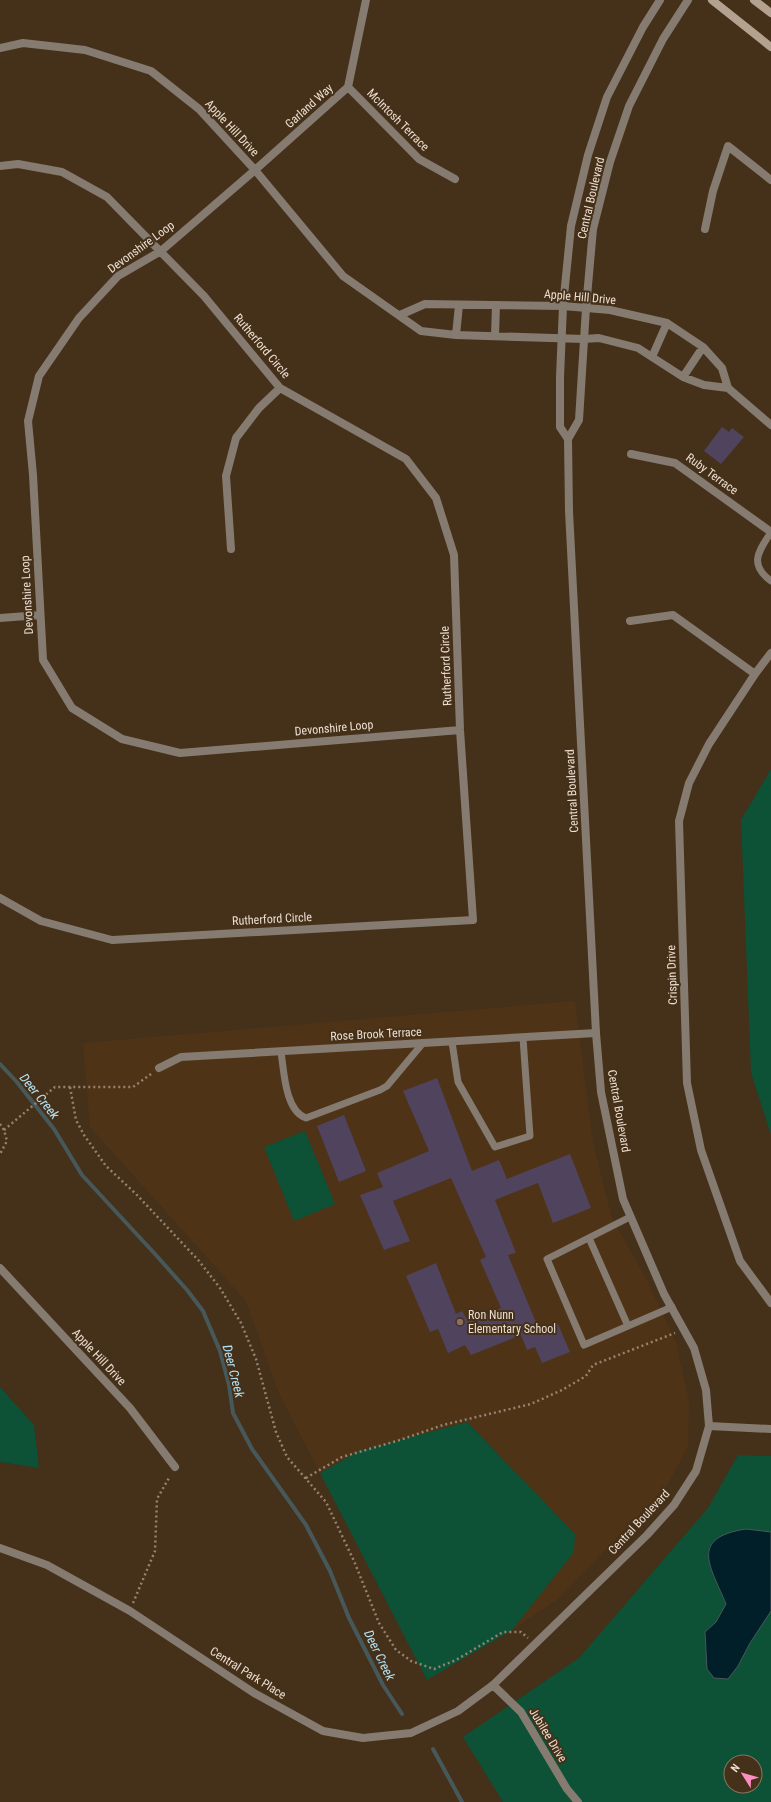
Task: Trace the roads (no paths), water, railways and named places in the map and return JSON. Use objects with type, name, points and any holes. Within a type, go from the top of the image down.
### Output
[{"type":"main road","points":[[712,0],[771,47]]},
{"type":"main road","points":[[754,0],[771,14]]},
{"type":"street","name":"Garland Way","points":[[255,170],[348,87],[366,0]]},
{"type":"street","name":"Central Boulevard","points":[[568,439],[560,427],[561,338],[571,226],[588,155],[608,97],[643,27],[660,0]]},
{"type":"street","name":"Central Boulevard","points":[[493,1685],[647,1535],[674,1505],[696,1471],[709,1426],[706,1390],[694,1348],[672,1307],[623,1199],[601,1092],[596,1034],[569,511],[568,439],[579,420],[586,308],[593,230],[610,162],[629,106],[663,39],[688,0]]},
{"type":"street","name":"Apple Hill Drive","points":[[0,48],[24,43],[85,50],[151,71],[199,110],[255,170],[343,276],[421,331],[456,335],[584,339],[599,338],[638,348],[683,377],[704,385],[728,388],[722,368],[703,347],[667,323],[610,310],[563,306],[425,304],[400,315]]},
{"type":"street","name":"McIntosh Terrace","points":[[348,87],[419,160],[455,179]]},
{"type":"street","points":[[705,229],[713,191],[728,146],[771,180]]},
{"type":"street","name":"Rutherford Circle","points":[[0,166],[18,164],[62,172],[107,197],[204,296],[280,388],[406,459],[436,498],[454,555],[460,730],[473,920],[112,940],[41,921],[0,898]]},
{"type":"street","name":"Devonshire Loop","points":[[255,170],[161,251],[118,276],[79,318],[39,376],[28,421],[33,475],[43,660],[72,708],[122,739],[180,753],[460,730]]},
{"type":"street","points":[[456,335],[459,305]]},
{"type":"street","points":[[495,336],[496,305]]},
{"type":"street","points":[[652,358],[667,323]]},
{"type":"street","points":[[683,377],[703,347]]},
{"type":"street","points":[[231,549],[226,476],[236,438],[259,408],[280,388]]},
{"type":"street","points":[[728,388],[771,425]]},
{"type":"street","name":"Ruby Terrace","points":[[631,454],[675,463],[771,532]]},
{"type":"street","points":[[0,618],[40,615]]},
{"type":"street","points":[[630,622],[673,615],[755,674]]},
{"type":"street","name":"Crispin Drive","points":[[771,653],[755,674],[709,744],[689,783],[679,821],[687,1083],[701,1150],[740,1261],[771,1303]]},
{"type":"street","name":"Rose Brook Terrace","points":[[159,1068],[181,1057],[596,1034]]},
{"type":"street","name":"Apple Hill Drive","points":[[0,1268],[130,1408],[175,1467]]},
{"type":"street","points":[[709,1426],[771,1429]]},
{"type":"street","name":"Central Park Place","points":[[0,1548],[47,1565],[130,1610],[254,1693],[323,1731],[363,1738],[412,1733],[458,1711],[493,1685]]},
{"type":"street","name":"Jubilee Drive","points":[[493,1685],[521,1712],[567,1789],[578,1802]]},
{"type":"lane","points":[[771,532],[757,556],[759,570],[771,581]]},
{"type":"lane","points":[[452,1042],[458,1082],[495,1147],[530,1136],[523,1038]]},
{"type":"lane","points":[[281,1052],[290,1103],[300,1116],[306,1118],[387,1086],[423,1043]]},
{"type":"lane","points":[[630,1217],[547,1259],[584,1345],[672,1307]]},
{"type":"lane","points":[[589,1238],[628,1326]]},
{"type":"water","points":[[746,1529],[771,1532],[771,1611],[750,1643],[738,1666],[728,1679],[714,1678],[707,1669],[705,1632],[716,1622],[726,1604],[710,1566],[710,1547],[716,1539],[728,1533]]},
{"type":"waterway","name":"Deer Creek","points":[[0,1064],[16,1081],[54,1129],[82,1175],[155,1254],[187,1290],[203,1311],[220,1351],[229,1385],[233,1413],[252,1449],[306,1525],[330,1571],[349,1618],[383,1685],[402,1714]]},
{"type":"waterway","name":"Deer Creek","points":[[433,1749],[462,1802]]},
{"type":"place","name":"Ron Nunn Elementary School","points":[[460,1322]]}]
